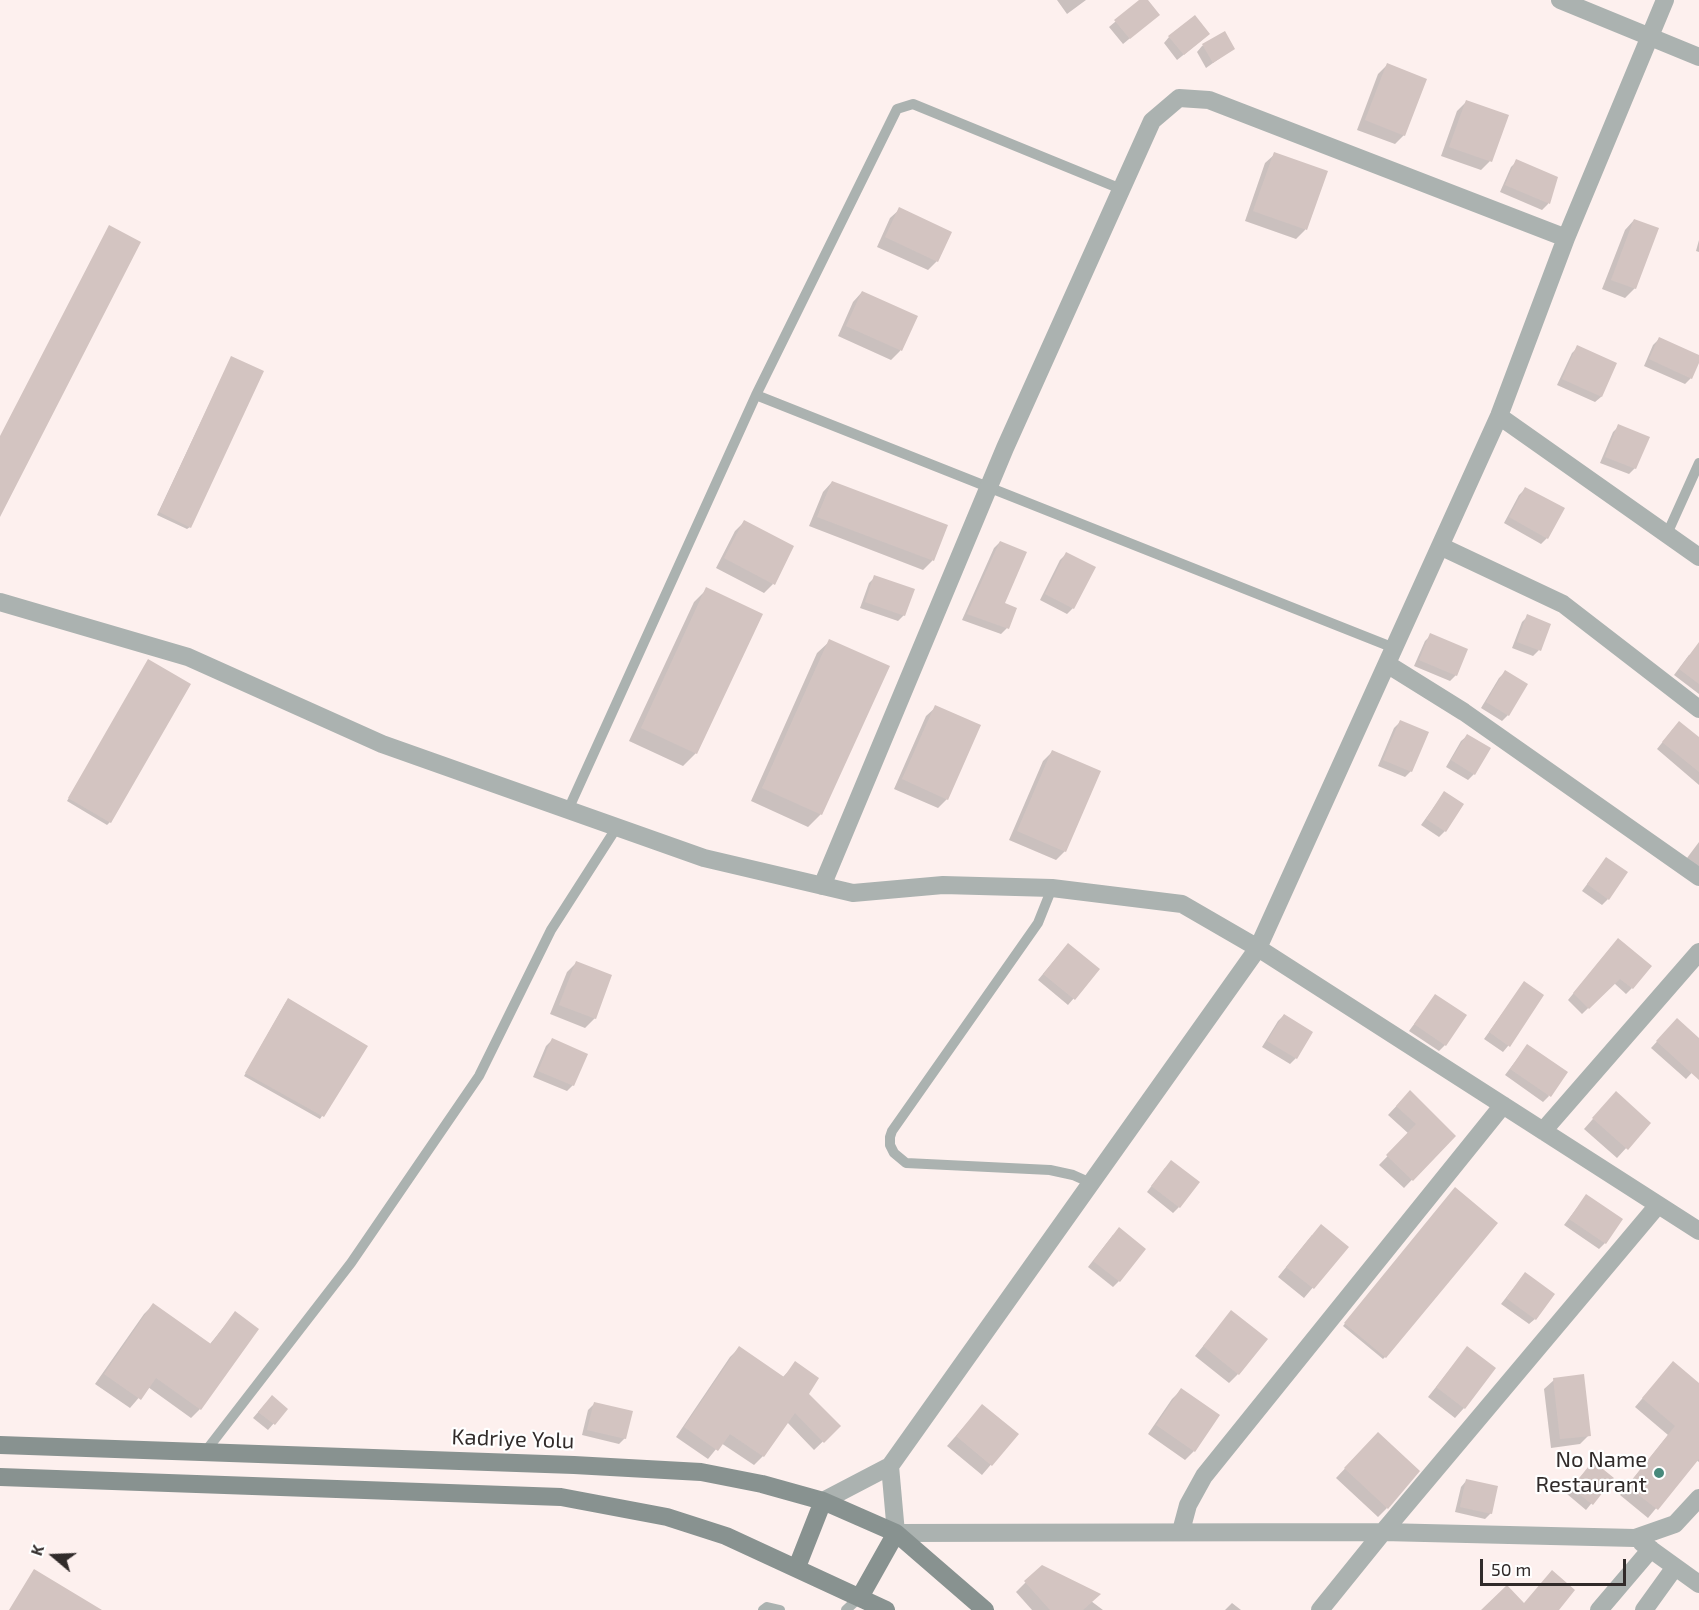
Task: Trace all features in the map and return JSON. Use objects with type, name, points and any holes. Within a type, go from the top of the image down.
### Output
[{"type":"main road","name":"Kadriye Yolu","points":[[0,1445],[574,1465],[701,1472],[762,1484],[823,1501],[896,1533],[985,1610]]},
{"type":"main road","points":[[0,1477],[561,1497],[667,1516],[726,1536],[886,1610]]},
{"type":"main road","points":[[797,1568],[823,1501]]},
{"type":"main road","points":[[860,1597],[896,1533]]},
{"type":"street","points":[[1560,0],[1699,57]]},
{"type":"street","points":[[823,1501],[890,1466],[1258,948],[1499,416],[1566,238],[1665,0]]},
{"type":"street","points":[[822,886],[989,487],[1152,121],[1179,98],[1209,100],[1566,238]]},
{"type":"street","points":[[1499,416],[1699,557]]},
{"type":"street","points":[[1440,546],[1563,604],[1699,709]]},
{"type":"street","points":[[0,602],[188,657],[382,744],[704,858],[853,893],[944,885],[1052,888],[1182,904],[1258,948],[1699,1231]]},
{"type":"street","points":[[1390,656],[1464,712],[1699,877]]},
{"type":"street","points":[[1543,1131],[1699,952]]},
{"type":"street","points":[[1181,1531],[1188,1505],[1204,1476],[1503,1105]]},
{"type":"street","points":[[1320,1610],[1659,1205]]},
{"type":"street","points":[[890,1466],[896,1533],[1383,1532],[1635,1538],[1675,1524],[1699,1498]]},
{"type":"street","points":[[1635,1538],[1699,1584]]},
{"type":"street","points":[[1599,1610],[1650,1549]]},
{"type":"street","points":[[1644,1610],[1675,1567]]},
{"type":"lane","points":[[568,810],[756,395],[897,109],[913,104],[1121,189]]},
{"type":"lane","points":[[756,395],[989,487],[1390,656]]},
{"type":"lane","points":[[1667,534],[1699,462]]},
{"type":"lane","points":[[205,1452],[351,1263],[479,1076],[551,930],[617,827]]},
{"type":"lane","points":[[1052,888],[1038,923],[892,1131],[890,1145],[894,1153],[906,1162],[1050,1170],[1073,1175],[1090,1183]]},
{"type":"lane","points":[[846,1610],[860,1597]]},
{"type":"lane","points":[[764,1610],[767,1608],[780,1610]]},
{"type":"building","points":[[1139,0],[1148,0],[1160,15],[1130,39],[1114,20]]},
{"type":"building","points":[[1195,15],[1210,34],[1184,55],[1168,36]]},
{"type":"building","points":[[1225,31],[1235,49],[1213,63],[1202,44]]},
{"type":"building","points":[[1387,63],[1427,79],[1405,136],[1365,120]]},
{"type":"building","points":[[1466,100],[1509,115],[1492,162],[1449,147]]},
{"type":"building","points":[[1274,152],[1328,171],[1307,230],[1253,211]]},
{"type":"building","points":[[1516,159],[1558,177],[1550,204],[1505,185]]},
{"type":"building","points":[[899,207],[952,232],[938,262],[885,237]]},
{"type":"building","points":[[1634,219],[1659,228],[1636,289],[1611,280]]},
{"type":"building","points":[[109,225],[141,242],[0,517],[0,436]]},
{"type":"building","points":[[862,291],[918,316],[902,351],[846,326]]},
{"type":"building","points":[[1659,337],[1699,355],[1699,363],[1692,379],[1649,359]]},
{"type":"building","points":[[1577,345],[1617,363],[1602,397],[1562,379]]},
{"type":"building","points":[[231,356],[264,371],[191,528],[159,512]]},
{"type":"building","points":[[1618,424],[1650,437],[1636,469],[1605,457]]},
{"type":"building","points":[[832,481],[948,525],[934,561],[817,517]]},
{"type":"building","points":[[1525,487],[1565,508],[1548,539],[1509,517]]},
{"type":"building","points":[[744,520],[794,546],[775,585],[724,558]]},
{"type":"building","points":[[1000,541],[1027,552],[1005,603],[1017,608],[1009,629],[967,614]]},
{"type":"building","points":[[1066,552],[1096,567],[1074,609],[1045,594]]},
{"type":"building","points":[[874,575],[915,589],[905,616],[865,602]]},
{"type":"building","points":[[706,587],[763,614],[697,754],[641,728]]},
{"type":"building","points":[[1527,614],[1551,624],[1541,651],[1517,642]]},
{"type":"building","points":[[1430,633],[1468,649],[1457,676],[1419,660]]},
{"type":"building","points":[[829,639],[890,666],[822,815],[762,788]]},
{"type":"building","points":[[1699,642],[1699,684],[1679,669]]},
{"type":"building","points":[[148,659],[191,684],[111,823],[68,798]]},
{"type":"building","points":[[1505,670],[1528,684],[1509,716],[1486,702]]},
{"type":"building","points":[[935,705],[981,725],[948,800],[902,779]]},
{"type":"building","points":[[1400,720],[1429,732],[1412,772],[1383,760]]},
{"type":"building","points":[[1679,721],[1699,737],[1699,772],[1662,742]]},
{"type":"building","points":[[1467,734],[1491,748],[1475,775],[1451,760]]},
{"type":"building","points":[[1052,750],[1101,771],[1066,852],[1017,831]]},
{"type":"building","points":[[1444,791],[1464,804],[1446,832],[1426,819]]},
{"type":"building","points":[[1606,857],[1628,872],[1609,900],[1587,884]]},
{"type":"building","points":[[1618,938],[1652,966],[1633,989],[1620,979],[1589,1009],[1573,993]]},
{"type":"building","points":[[1068,943],[1100,969],[1075,1000],[1043,974]]},
{"type":"building","points":[[576,961],[612,975],[596,1019],[559,1005]]},
{"type":"building","points":[[1524,981],[1544,995],[1510,1047],[1489,1032]]},
{"type":"building","points":[[1435,994],[1467,1015],[1446,1046],[1414,1024]]},
{"type":"building","points":[[288,998],[368,1046],[324,1117],[245,1073]]},
{"type":"building","points":[[1284,1014],[1313,1032],[1297,1059],[1267,1041]]},
{"type":"building","points":[[1677,1018],[1699,1038],[1699,1080],[1656,1041]]},
{"type":"building","points":[[552,1038],[588,1054],[574,1086],[538,1071]]},
{"type":"building","points":[[1527,1044],[1568,1072],[1551,1097],[1510,1069]]},
{"type":"building","points":[[1410,1090],[1456,1136],[1413,1181],[1386,1155],[1416,1124],[1396,1106]]},
{"type":"building","points":[[1616,1091],[1651,1123],[1628,1150],[1592,1118]]},
{"type":"building","points":[[1171,1160],[1200,1182],[1180,1208],[1151,1186]]},
{"type":"building","points":[[1455,1187],[1498,1223],[1386,1358],[1344,1323]]},
{"type":"building","points":[[1586,1194],[1623,1219],[1606,1244],[1569,1219]]},
{"type":"building","points":[[1321,1224],[1349,1247],[1314,1289],[1286,1267]]},
{"type":"building","points":[[1119,1227],[1146,1249],[1120,1282],[1093,1261]]},
{"type":"building","points":[[1525,1272],[1555,1294],[1536,1320],[1506,1298]]},
{"type":"building","points":[[153,1303],[211,1344],[235,1311],[259,1329],[201,1410],[156,1378],[141,1400],[104,1374]]},
{"type":"building","points":[[1231,1310],[1268,1339],[1239,1375],[1203,1346]]},
{"type":"building","points":[[739,1346],[784,1377],[795,1361],[819,1378],[809,1394],[841,1426],[824,1443],[795,1413],[764,1457],[730,1434],[718,1451],[684,1427]]},
{"type":"building","points":[[1467,1346],[1496,1368],[1465,1409],[1436,1387]]},
{"type":"building","points":[[1673,1361],[1699,1383],[1699,1459],[1658,1510],[1627,1486],[1675,1426],[1642,1398]]},
{"type":"building","points":[[1584,1374],[1591,1436],[1560,1439],[1553,1378]]},
{"type":"building","points":[[1181,1388],[1220,1415],[1195,1452],[1156,1425]]},
{"type":"building","points":[[272,1395],[288,1409],[275,1425],[258,1412]]},
{"type":"building","points":[[594,1402],[633,1411],[626,1439],[587,1430]]},
{"type":"building","points":[[982,1404],[1019,1434],[992,1466],[956,1436]]},
{"type":"building","points":[[1378,1432],[1420,1471],[1388,1509],[1344,1468]]},
{"type":"building","points":[[1593,1461],[1614,1478],[1593,1505],[1571,1488]]},
{"type":"building","points":[[1466,1479],[1498,1486],[1492,1514],[1460,1507]]},
{"type":"building","points":[[1042,1565],[1101,1594],[1083,1610],[1050,1610],[1024,1581]]},
{"type":"building","points":[[34,1569],[102,1610],[9,1610]]},
{"type":"building","points":[[1552,1570],[1575,1590],[1559,1610],[1481,1610],[1507,1585],[1524,1603]]},
{"type":"place","name":"No Name Restaurant","points":[[1659,1473]]}]
